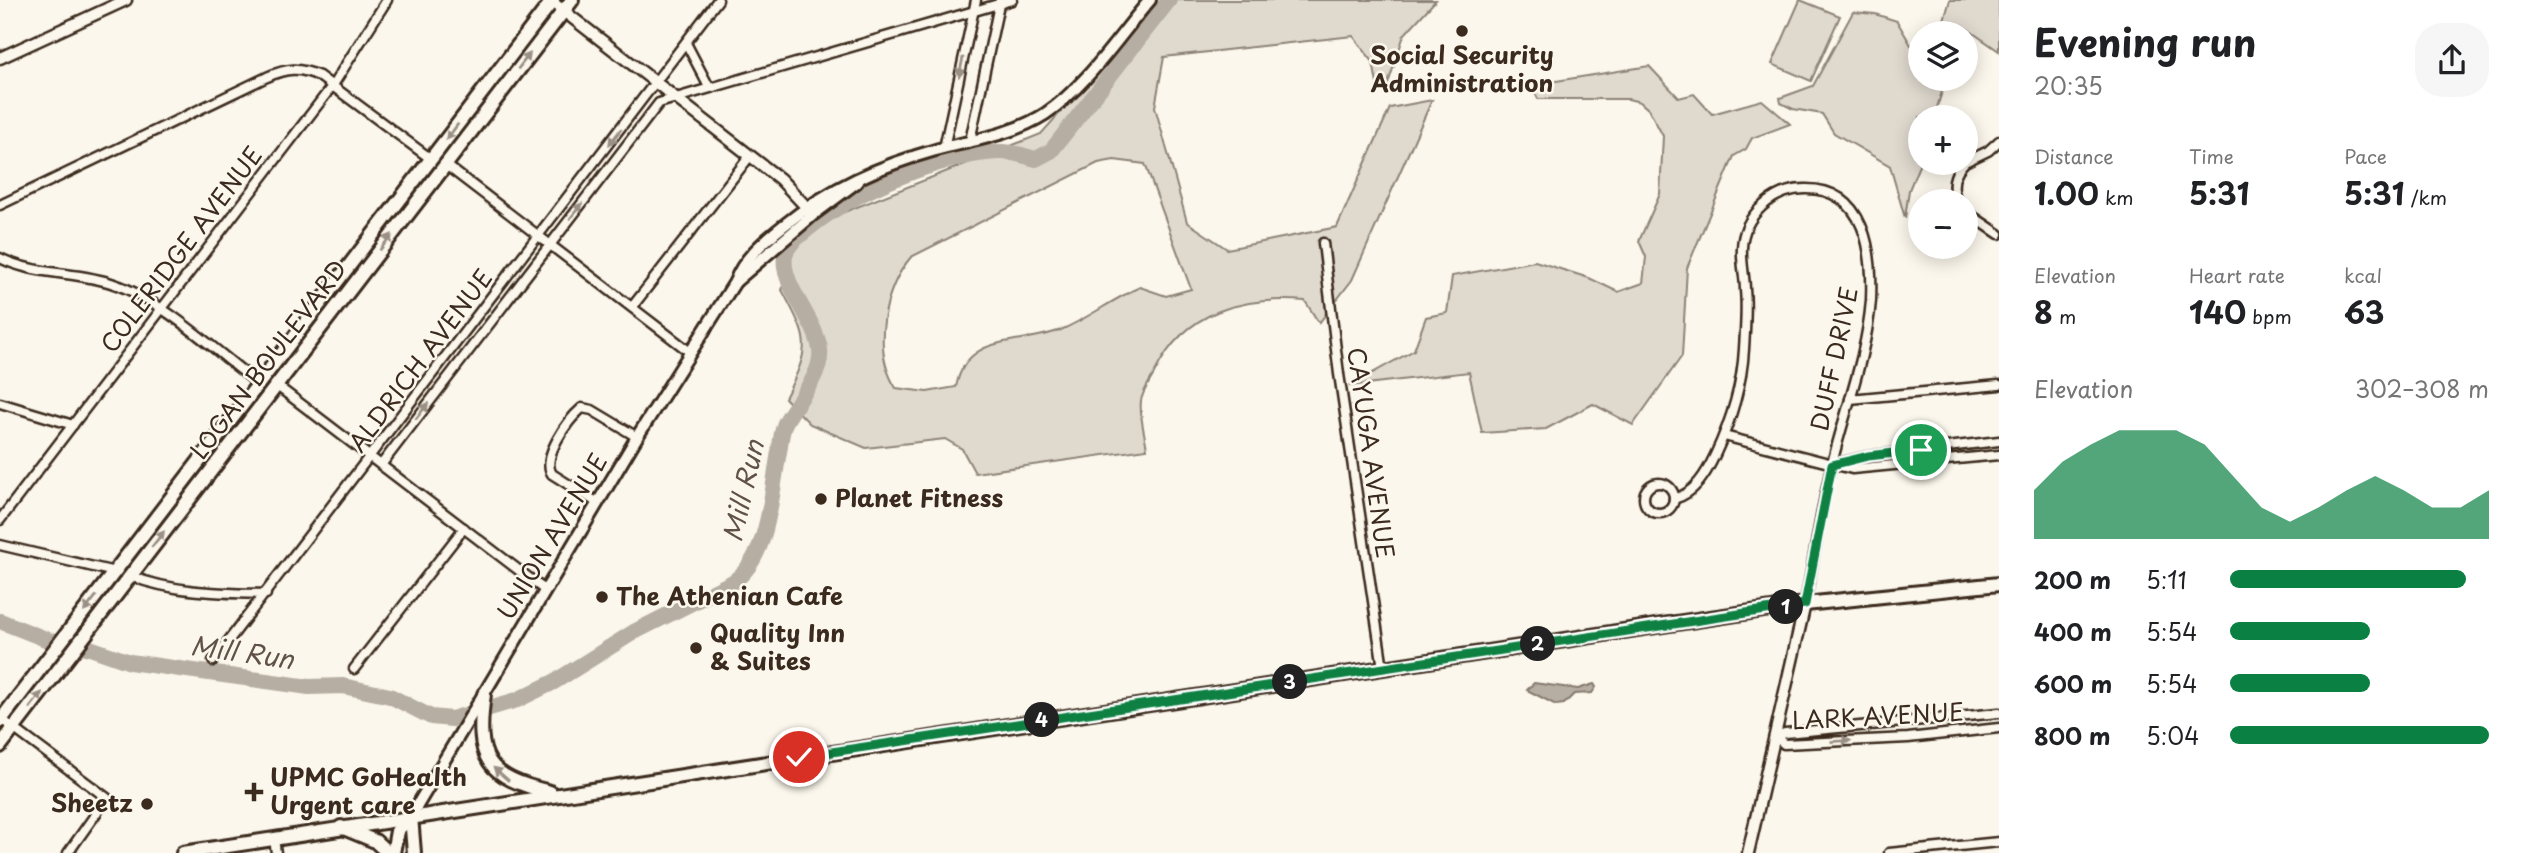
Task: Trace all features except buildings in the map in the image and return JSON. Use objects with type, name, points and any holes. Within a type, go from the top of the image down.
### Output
[{"type":"main road","name":"LOGAN BOULEVARD","points":[[0,747],[572,0]]},
{"type":"main road","name":"UNION AVENUE","points":[[411,816],[637,437],[735,282],[810,210],[859,179],[901,161],[1019,128],[1061,101],[1150,0]]},
{"type":"main road","name":"LOGAN BOULEVARD","points":[[1,719],[552,1]]},
{"type":"main road","points":[[183,853],[1805,604],[1999,584]]},
{"type":"main road","points":[[481,700],[482,744],[499,774],[519,785],[557,794]]},
{"type":"main road","points":[[393,853],[397,831],[411,816]]},
{"type":"main road","points":[[411,816],[414,853]]},
{"type":"main road","points":[[341,827],[375,841],[388,853]]},
{"type":"street","points":[[0,58],[125,0]]},
{"type":"street","name":"COLERIDGE AVENUE","points":[[0,520],[332,85],[387,0]]},
{"type":"street","name":"ALDRICH AVENUE","points":[[213,661],[540,237],[718,0]]},
{"type":"street","points":[[944,148],[976,0]]},
{"type":"street","points":[[675,97],[1013,0]]},
{"type":"street","points":[[552,1],[787,185],[810,210]]},
{"type":"street","points":[[970,141],[999,2]]},
{"type":"street","points":[[686,43],[709,87]]},
{"type":"street","points":[[0,205],[279,72],[302,69],[332,85],[431,159]]},
{"type":"street","name":"ALDRICH AVENUE","points":[[381,465],[659,103],[675,97]]},
{"type":"street","points":[[1978,156],[1999,141]]},
{"type":"street","points":[[632,307],[750,156]]},
{"type":"street","points":[[446,165],[690,352]]},
{"type":"street","name":"DUFF DRIVE","points":[[1674,499],[1688,495],[1701,480],[1724,436],[1739,392],[1746,293],[1742,247],[1754,215],[1783,193],[1807,189],[1831,194],[1851,208],[1864,229],[1871,270],[1871,302],[1850,399],[1832,465],[1805,604]]},
{"type":"street","points":[[1978,220],[1999,234]]},
{"type":"street","name":"CAYUGA AVENUE","points":[[1323,243],[1339,374],[1383,668]]},
{"type":"street","points":[[0,258],[39,271],[113,283],[161,309],[259,384]]},
{"type":"street","points":[[1850,399],[1999,384]]},
{"type":"street","points":[[276,386],[546,591]]},
{"type":"street","points":[[0,403],[73,425]]},
{"type":"street","points":[[598,503],[552,474],[548,467],[549,459],[574,415],[582,408],[592,410],[637,437]]},
{"type":"street","points":[[1724,436],[1852,469],[1999,454]]},
{"type":"street","points":[[1832,465],[1868,456],[1999,441]]},
{"type":"street","points":[[354,669],[464,528]]},
{"type":"street","points":[[0,545],[115,572]]},
{"type":"street","points":[[130,576],[151,584],[193,593],[266,594]]},
{"type":"street","points":[[1748,853],[1805,604]]},
{"type":"street","name":"LARK AVENUE","points":[[1999,713],[1785,733],[1776,737],[1784,744],[1908,738],[1999,728]]},
{"type":"street","points":[[1,719],[107,798],[68,853]]},
{"type":"street","points":[[274,838],[276,853]]},
{"type":"street","points":[[1889,853],[1949,850],[1999,842]]},
{"type":"shaded area","points":[[1161,0],[1436,0],[1404,35],[1386,90],[1378,89],[1373,62],[1353,36],[1164,57],[1155,107],[1187,222],[1227,249],[1337,227],[1390,108],[1432,100],[1352,280],[1319,323],[1305,301],[1281,300],[1237,305],[1199,321],[1182,334],[1167,351],[1143,394],[1141,412],[1147,449],[975,473],[962,449],[945,439],[866,448],[810,424],[785,398],[800,366],[804,343],[798,321],[782,290],[791,270],[791,251],[814,224],[1041,134]],"holes":[[[1114,160],[1145,164],[1191,289],[1166,296],[1140,287],[1063,329],[984,348],[972,356],[962,369],[956,387],[927,392],[896,388],[884,357],[884,321],[893,286],[911,257],[1098,163]]]},
{"type":"shaded area","points":[[1800,0],[1840,16],[1811,81],[1772,64]]},
{"type":"shaded area","points":[[1950,0],[1999,0],[1999,51],[1978,36],[1978,21],[1944,21]]},
{"type":"shaded area","points":[[1853,12],[1875,14],[1897,21],[1908,40],[1908,91],[1942,91],[1938,105],[1908,105],[1908,175],[1915,175],[1908,189],[1905,218],[1890,166],[1834,133],[1822,114],[1793,109],[1781,103],[1780,98],[1813,86]]},
{"type":"shaded area","points":[[1649,66],[1679,98],[1694,94],[1712,114],[1762,100],[1790,124],[1752,138],[1746,149],[1734,156],[1687,268],[1682,356],[1633,425],[1593,404],[1546,429],[1482,433],[1469,372],[1349,386],[1414,350],[1426,317],[1447,313],[1452,276],[1535,261],[1589,278],[1618,292],[1643,283],[1646,257],[1639,241],[1660,194],[1663,136],[1649,110],[1640,102],[1628,99],[1538,99],[1531,85]]},
{"type":"shaded area","points":[[1534,683],[1578,689],[1594,684],[1596,687],[1592,693],[1574,694],[1564,704],[1556,705],[1527,690]]},
{"type":"waterway","name":"Mill Run","points":[[0,621],[48,640],[90,648],[130,662],[309,687],[343,686],[390,696],[431,717],[452,719],[517,700],[554,682],[634,632],[731,583],[744,572],[754,558],[767,524],[783,428],[813,378],[820,359],[813,327],[793,290],[785,267],[786,252],[791,244],[828,214],[873,188],[899,177],[976,155],[1004,152],[1036,159],[1051,151],[1169,0]]},
{"type":"place","name":"Social Security Administration","points":[[1462,31]]},
{"type":"place","name":"Planet Fitness","points":[[821,499]]},
{"type":"place","name":"The Athenian Cafe","points":[[602,597]]},
{"type":"place","name":"Quality Inn & Suites","points":[[696,648]]},
{"type":"place","name":"UPMC GoHealth Urgent care","points":[[254,792]]},
{"type":"place","name":"Sheetz","points":[[147,804]]},
{"type":"route","points":[[799,757],[1805,604],[1832,465],[1868,456],[1921,450]]}]
